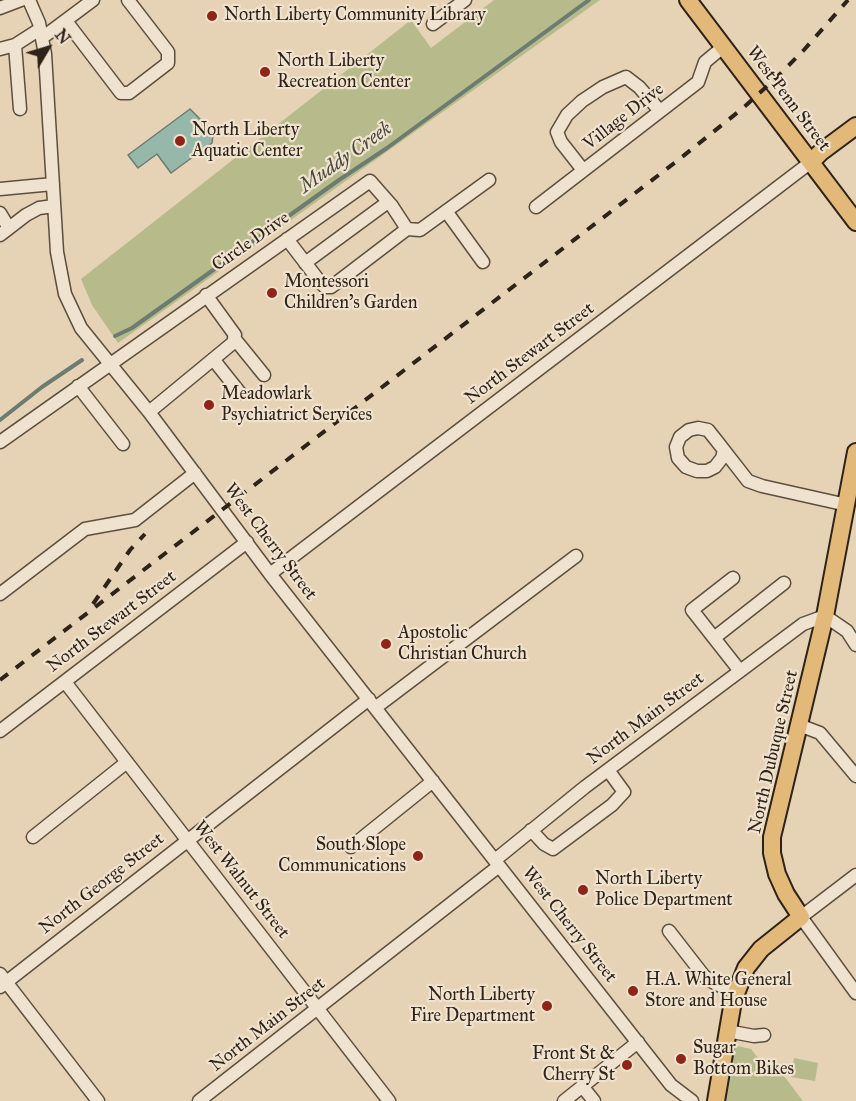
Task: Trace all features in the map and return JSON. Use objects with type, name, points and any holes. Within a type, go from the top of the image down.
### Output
[{"type":"main road","name":"West Penn Street","points":[[688,0],[856,222]]},
{"type":"main road","points":[[811,162],[820,152],[856,126]]},
{"type":"main road","name":"North Dubuque Street","points":[[801,917],[781,884],[772,853],[775,822],[825,616],[856,452]]},
{"type":"main road","points":[[716,1101],[727,1031],[736,993],[746,968],[774,938],[801,917]]},
{"type":"street","points":[[0,8],[21,0]]},
{"type":"street","name":"West Cherry Street","points":[[29,0],[41,34],[57,252],[65,294],[81,328],[111,363],[270,574],[671,1086],[692,1101]]},
{"type":"street","points":[[0,49],[41,34],[66,21],[93,0]]},
{"type":"street","points":[[66,21],[121,93],[129,93],[168,63],[168,52],[128,0]]},
{"type":"street","points":[[432,24],[465,0]]},
{"type":"street","points":[[15,45],[20,109]]},
{"type":"street","name":"Village Drive","points":[[536,207],[698,82],[705,62],[723,47]]},
{"type":"street","points":[[584,170],[561,142],[557,132],[567,115],[582,101],[626,76],[660,111]]},
{"type":"street","name":"North Stewart Street","points":[[270,574],[811,162]]},
{"type":"street","points":[[286,239],[320,282],[325,287],[331,287],[406,230],[420,230],[489,180]]},
{"type":"street","name":"Circle Drive","points":[[0,442],[370,181],[388,202],[406,230]]},
{"type":"street","points":[[0,189],[53,184]]},
{"type":"street","points":[[305,263],[388,202]]},
{"type":"street","points":[[0,213],[5,231],[39,208],[54,206]]},
{"type":"street","points":[[446,211],[483,262]]},
{"type":"street","points":[[149,412],[234,342],[235,334],[206,296]]},
{"type":"street","points":[[234,338],[264,375]]},
{"type":"street","points":[[213,359],[240,393]]},
{"type":"street","points":[[78,386],[123,444]]},
{"type":"street","points":[[724,450],[748,481],[847,505]]},
{"type":"street","points":[[0,594],[85,529],[135,520],[195,473]]},
{"type":"street","name":"North Stewart Street","points":[[0,731],[247,542]]},
{"type":"street","name":"North George Street","points":[[2,981],[372,703],[576,556]]},
{"type":"street","points":[[733,578],[692,609],[740,671]]},
{"type":"street","points":[[714,638],[784,583]]},
{"type":"street","points":[[825,616],[847,631],[856,645]]},
{"type":"street","name":"North Main Street","points":[[199,1101],[318,1010],[497,863],[531,830],[608,770],[803,624],[825,616]]},
{"type":"street","name":"West Walnut Street","points":[[65,682],[389,1101]]},
{"type":"street","points":[[799,725],[820,733],[856,776]]},
{"type":"street","points":[[33,837],[127,762]]},
{"type":"street","points":[[531,830],[544,844],[553,849],[612,805],[624,792],[608,770]]},
{"type":"street","points":[[351,847],[433,781]]},
{"type":"street","points":[[854,880],[801,917],[856,993]]},
{"type":"street","points":[[669,931],[704,976],[736,993]]},
{"type":"street","points":[[2,981],[98,1101]]},
{"type":"street","points":[[727,1031],[754,1036],[764,1035]]},
{"type":"street","points":[[564,1101],[638,1042]]},
{"type":"street","points":[[582,1086],[594,1101]]},
{"type":"green space","points":[[494,0],[600,0],[118,343],[92,305],[81,279],[411,20],[431,48]]},
{"type":"green space","points":[[733,1045],[751,1049],[773,1077],[780,1071],[803,1101],[724,1101]]},
{"type":"green space","points":[[794,1058],[818,1063],[815,1081],[791,1077]]},
{"type":"shaded area","name":"North Liberty Aquatic Center","points":[[190,109],[213,135],[212,143],[171,173],[157,154],[138,168],[128,155]]},
{"type":"waterway","name":"Muddy Creek","points":[[115,336],[132,328],[387,148],[589,0]]},
{"type":"waterway","name":"Muddy Creek","points":[[0,420],[42,387],[82,360]]},
{"type":"railway","points":[[0,680],[677,161],[775,79],[848,0]]},
{"type":"railway","points":[[93,604],[130,550],[145,534]]},
{"type":"place","name":"North Liberty Community Library","points":[[212,16]]},
{"type":"place","name":"North Liberty Recreation Center","points":[[265,72]]},
{"type":"place","name":"North Liberty Aquatic Center","points":[[180,141]]},
{"type":"place","name":"Montessori Children's Garden","points":[[272,293]]},
{"type":"place","name":"Meadowlark Psychiatrict Services","points":[[209,405]]},
{"type":"place","name":"Apostolic Christian Church","points":[[386,644]]},
{"type":"place","name":"South Slope Communications","points":[[418,856]]},
{"type":"place","name":"North Liberty Police Department","points":[[583,890]]},
{"type":"place","name":"H.A. White General Store and House","points":[[633,991]]},
{"type":"place","name":"North Liberty Fire Department","points":[[547,1006]]},
{"type":"place","name":"Sugar Bottom Bikes","points":[[681,1059]]},
{"type":"place","name":"Front St & Cherry St","points":[[627,1065]]}]
